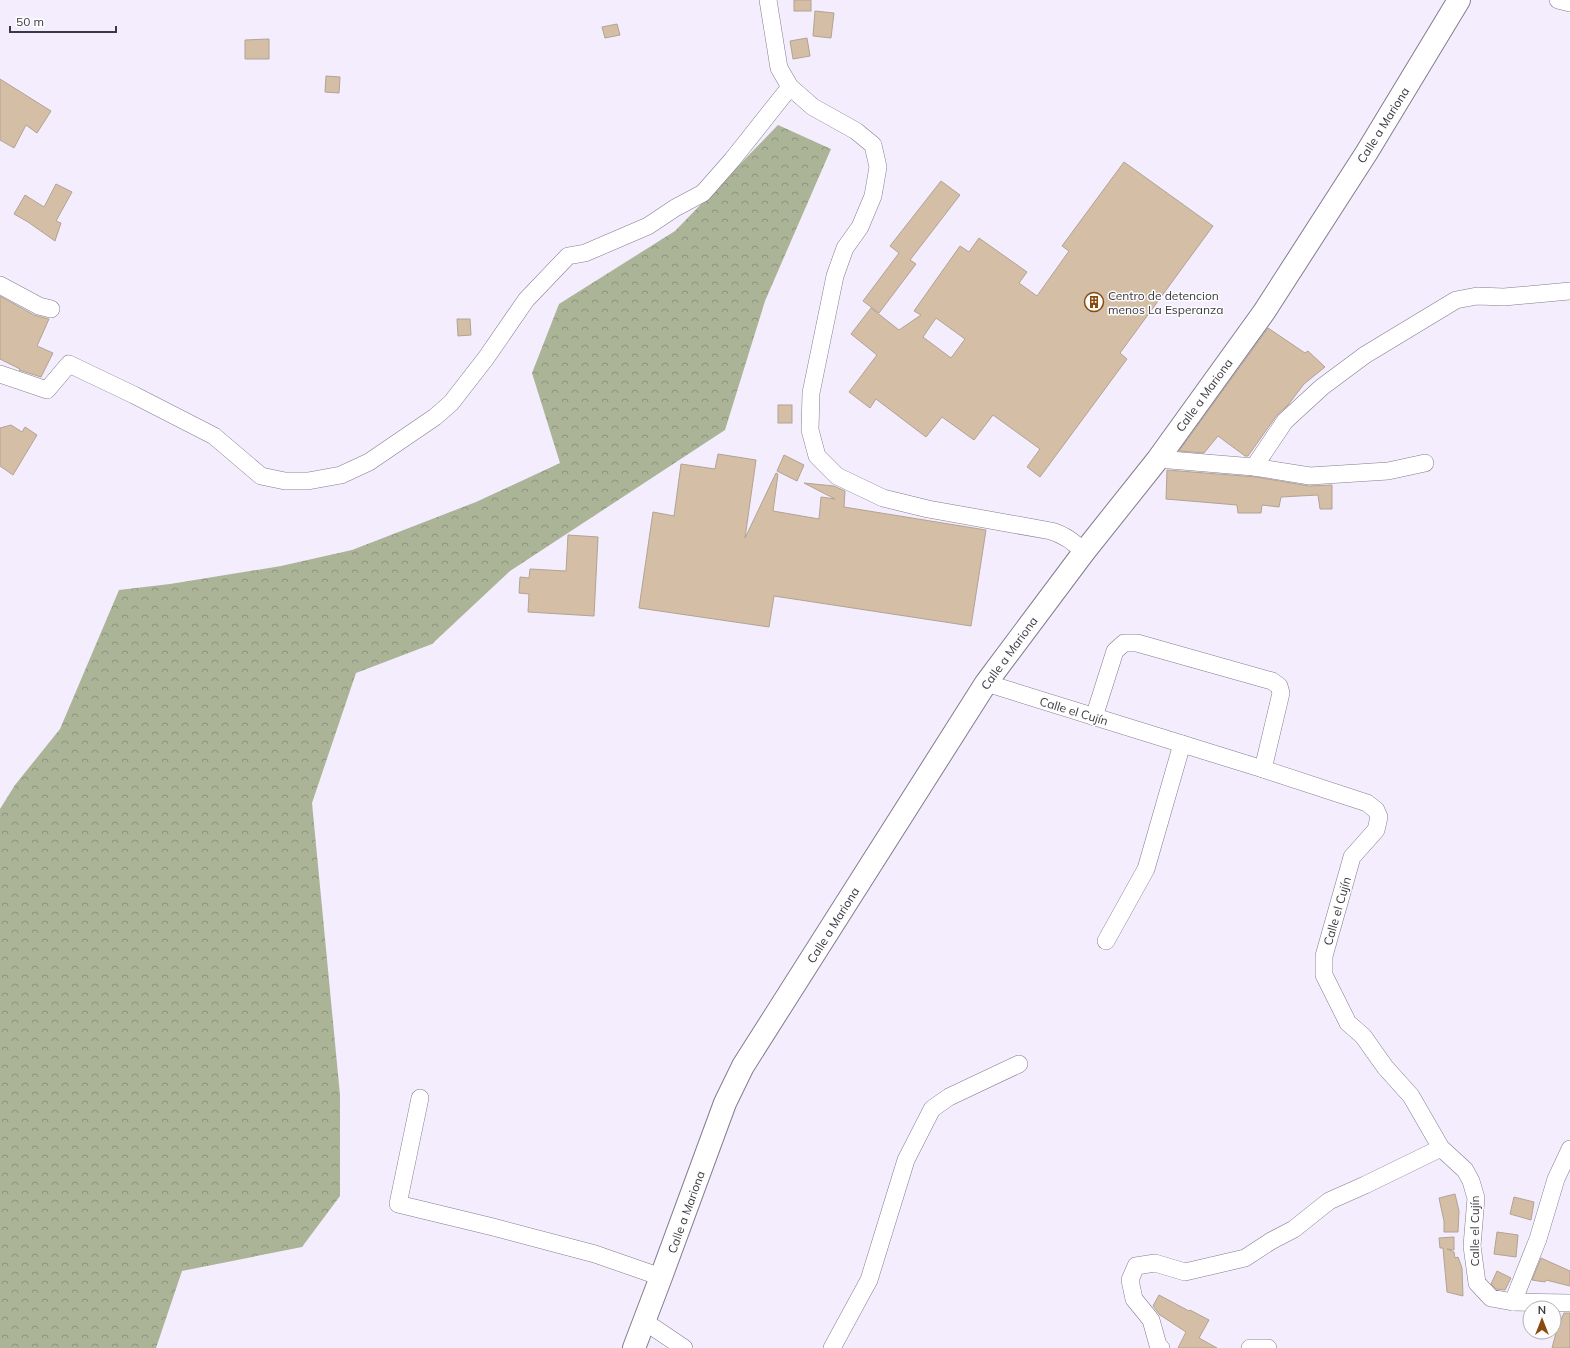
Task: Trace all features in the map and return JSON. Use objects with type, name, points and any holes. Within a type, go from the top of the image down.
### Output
[{"type":"main road","name":"Calle a Mariona","points":[[634,1348],[662,1277],[725,1103],[744,1066],[986,683],[1084,552],[1158,458],[1264,312],[1367,152],[1459,0]]},
{"type":"street","points":[[768,0],[779,68],[790,87],[813,107],[856,130],[873,144],[878,167],[873,196],[860,227],[845,248],[835,276],[811,393],[810,430],[817,456],[837,476],[883,498],[928,509],[1051,531],[1067,537],[1084,552]]},
{"type":"street","points":[[1558,0],[1570,3]]},
{"type":"street","points":[[0,374],[47,390],[69,364],[134,394],[214,436],[261,476],[285,481],[308,481],[341,475],[369,462],[435,417],[451,403],[486,358],[526,300],[568,256],[584,253],[648,226],[674,208],[703,193],[732,160],[790,87]]},
{"type":"street","points":[[0,284],[39,306],[51,310]]},
{"type":"street","points":[[1254,467],[1285,421],[1322,387],[1365,355],[1456,300],[1477,296],[1504,297],[1570,291]]},
{"type":"street","points":[[1158,458],[1254,467],[1310,476],[1388,471],[1425,463]]},
{"type":"street","points":[[1094,717],[1115,651],[1124,643],[1137,643],[1272,681],[1279,686],[1281,693],[1263,769]]},
{"type":"street","name":"Calle el Cujín","points":[[986,683],[1263,769],[1367,803],[1376,810],[1379,817],[1376,830],[1352,857],[1324,956],[1324,975],[1348,1023],[1363,1036],[1385,1067],[1411,1096],[1441,1148],[1465,1170],[1473,1187],[1476,1198],[1472,1246],[1477,1283],[1491,1298],[1513,1302],[1570,1303]]},
{"type":"street","points":[[1106,941],[1146,869],[1182,744]]},
{"type":"street","points":[[832,1348],[869,1280],[906,1160],[932,1109],[949,1097],[1019,1064]]},
{"type":"street","points":[[420,1098],[398,1204],[595,1254],[662,1277]]},
{"type":"street","points":[[1161,1348],[1158,1345],[1151,1320],[1134,1299],[1130,1280],[1136,1266],[1154,1263],[1185,1272],[1245,1258],[1270,1241],[1294,1228],[1329,1201],[1441,1148]]},
{"type":"street","points":[[1513,1302],[1538,1239],[1556,1178],[1570,1149]]},
{"type":"street","points":[[644,1321],[684,1348]]},
{"type":"street","points":[[1250,1348],[1268,1348]]},
{"type":"green space","points":[[778,125],[831,149],[765,301],[725,430],[510,571],[432,644],[356,673],[312,803],[340,1095],[340,1196],[302,1247],[182,1271],[156,1348],[0,1348],[0,809],[15,785],[60,729],[119,590],[170,584],[281,566],[352,550],[476,502],[560,463],[532,373],[559,304],[675,231]]},
{"type":"building","points":[[794,0],[811,0],[811,11],[794,11]]},
{"type":"building","points":[[815,11],[834,13],[831,38],[813,36]]},
{"type":"building","points":[[617,24],[620,35],[605,38],[602,27]]},
{"type":"building","points":[[807,38],[810,56],[793,59],[790,41]]},
{"type":"building","points":[[269,39],[269,59],[245,59],[245,40]]},
{"type":"building","points":[[326,76],[340,77],[339,93],[325,92]]},
{"type":"building","points":[[0,79],[51,111],[37,133],[26,125],[14,148],[0,140]]},
{"type":"building","name":"Centro de detencion menos La Esperanza","points":[[1124,162],[1213,226],[1120,353],[1127,359],[1040,477],[1027,467],[1040,449],[993,415],[974,440],[942,417],[926,437],[876,399],[870,408],[849,392],[877,355],[851,334],[871,308],[899,330],[921,315],[914,311],[960,246],[969,252],[979,238],[1027,272],[1019,283],[1037,296],[1069,251],[1062,246]],"holes":[[[936,318],[965,339],[951,358],[923,337]]]},
{"type":"building","points":[[941,181],[960,195],[910,260],[916,264],[879,313],[863,301],[899,253],[890,246]]},
{"type":"building","points":[[56,184],[72,192],[56,221],[61,223],[55,241],[14,214],[25,195],[44,207]]},
{"type":"building","points":[[0,296],[34,315],[49,319],[37,346],[53,353],[41,377],[19,370],[20,369],[0,359]]},
{"type":"building","points":[[457,319],[470,319],[471,335],[458,336]]},
{"type":"building","points":[[1268,328],[1305,353],[1308,351],[1325,367],[1304,384],[1288,405],[1277,415],[1248,456],[1245,456],[1218,436],[1204,453],[1179,451]]},
{"type":"building","points":[[778,405],[792,405],[792,423],[778,423]]},
{"type":"building","points":[[11,425],[22,432],[25,427],[37,435],[13,475],[0,466],[0,428]]},
{"type":"building","points":[[718,454],[756,460],[745,538],[776,473],[778,474],[773,511],[819,519],[821,497],[835,499],[804,483],[834,486],[845,491],[844,507],[986,530],[971,626],[774,596],[769,627],[639,608],[653,512],[674,516],[681,464],[715,469]]},
{"type":"building","points":[[784,455],[804,465],[797,481],[777,471]]},
{"type":"building","points":[[1167,470],[1256,477],[1309,486],[1332,485],[1332,509],[1320,509],[1318,495],[1281,497],[1279,507],[1262,505],[1261,513],[1238,513],[1237,505],[1166,499]]},
{"type":"building","points":[[568,535],[598,537],[594,616],[528,612],[529,594],[519,593],[520,577],[529,578],[530,569],[566,571]]},
{"type":"building","points":[[1455,1194],[1459,1211],[1458,1232],[1444,1232],[1444,1221],[1439,1198]]},
{"type":"building","points":[[1514,1197],[1534,1202],[1531,1220],[1510,1214]]},
{"type":"building","points":[[1497,1232],[1518,1235],[1516,1257],[1494,1254]]},
{"type":"building","points":[[1454,1237],[1454,1250],[1447,1249],[1454,1252],[1455,1258],[1458,1257],[1462,1268],[1463,1296],[1447,1292],[1443,1248],[1440,1248],[1439,1238]]},
{"type":"building","points":[[1541,1258],[1570,1271],[1570,1286],[1546,1280],[1545,1282],[1532,1280]]},
{"type":"building","points":[[1497,1271],[1511,1278],[1505,1290],[1496,1289],[1491,1284]]},
{"type":"building","points":[[1159,1295],[1209,1320],[1199,1338],[1217,1348],[1178,1348],[1186,1332],[1160,1315],[1153,1306]]},
{"type":"building","points":[[1564,1313],[1570,1313],[1570,1348],[1552,1348],[1554,1340],[1562,1340],[1562,1318]]},
{"type":"place","name":"Centro de detencion menos La Esperanza","points":[[1094,302]]}]
